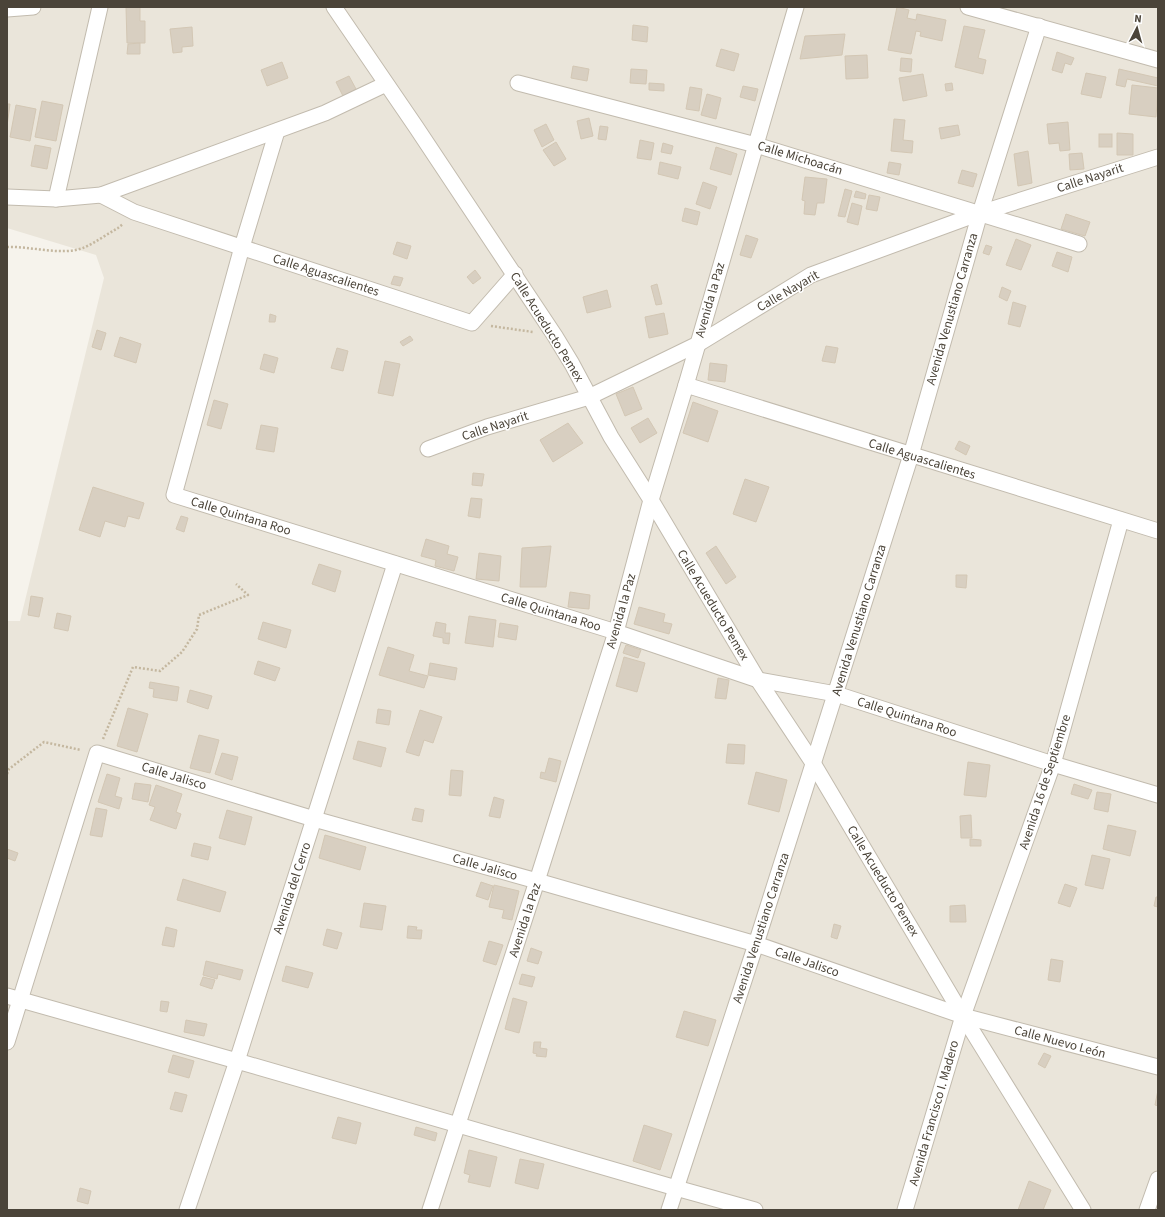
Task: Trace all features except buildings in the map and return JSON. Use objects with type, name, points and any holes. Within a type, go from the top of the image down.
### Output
[{"type":"street","points":[[7,9],[33,7]]},
{"type":"street","points":[[56,198],[100,7]]},
{"type":"street","name":"Calle Acueducto Pemex","points":[[334,7],[515,274],[555,336],[572,364],[588,397],[611,437],[651,500],[758,680],[813,764],[963,1016],[1083,1210]]},
{"type":"street","name":"Avenida la Paz","points":[[430,1210],[459,1125],[616,632],[651,500],[796,7]]},
{"type":"street","points":[[968,7],[1158,60]]},
{"type":"street","name":"Avenida Venustiano Carranza","points":[[669,1210],[756,944],[911,455],[980,213],[1039,26]]},
{"type":"street","name":"Calle Michoacán","points":[[518,83],[756,144],[1078,244]]},
{"type":"street","points":[[7,197],[56,198],[101,195],[325,112],[386,84]]},
{"type":"street","points":[[242,247],[276,131]]},
{"type":"street","name":"Calle Nayarit","points":[[428,448],[487,427],[588,397],[698,344],[811,275],[980,213],[1158,157]]},
{"type":"street","name":"Calle Aguascalientes","points":[[101,195],[134,212],[472,323]]},
{"type":"street","name":"Calle Quintana Roo","points":[[242,247],[174,495],[616,632],[758,680],[836,694],[1053,764],[1158,795]]},
{"type":"street","points":[[472,323],[515,274]]},
{"type":"street","name":"Calle Aguascalientes","points":[[686,385],[1158,531]]},
{"type":"street","name":"Avenida 16 de Septiembre","points":[[963,1016],[1053,764],[1120,520]]},
{"type":"street","name":"Avenida del Cerro","points":[[187,1210],[237,1061],[395,564]]},
{"type":"street","points":[[7,1042],[14,998],[97,753]]},
{"type":"street","name":"Calle Jalisco","points":[[97,753],[314,819],[756,944],[963,1016]]},
{"type":"street","points":[[14,998],[755,1210]]},
{"type":"street","name":"Calle Nuevo León","points":[[963,1016],[1158,1067]]},
{"type":"street","name":"Avenida Francisco I. Madero","points":[[905,1210],[963,1016]]},
{"type":"street","points":[[1147,1210],[1158,1179]]},
{"type":"path","points":[[7,247],[58,251],[83,248],[118,228],[134,212]]},
{"type":"path","points":[[472,323],[555,336]]},
{"type":"path","points":[[7,774],[9,770],[44,742],[97,753],[133,667],[160,671],[182,652],[197,629],[200,616],[248,595],[236,584]]},
{"type":"shaded area","points":[[7,7],[1158,7],[1158,1210],[7,1210],[7,621],[20,621],[104,278],[96,255],[7,228]]}]
